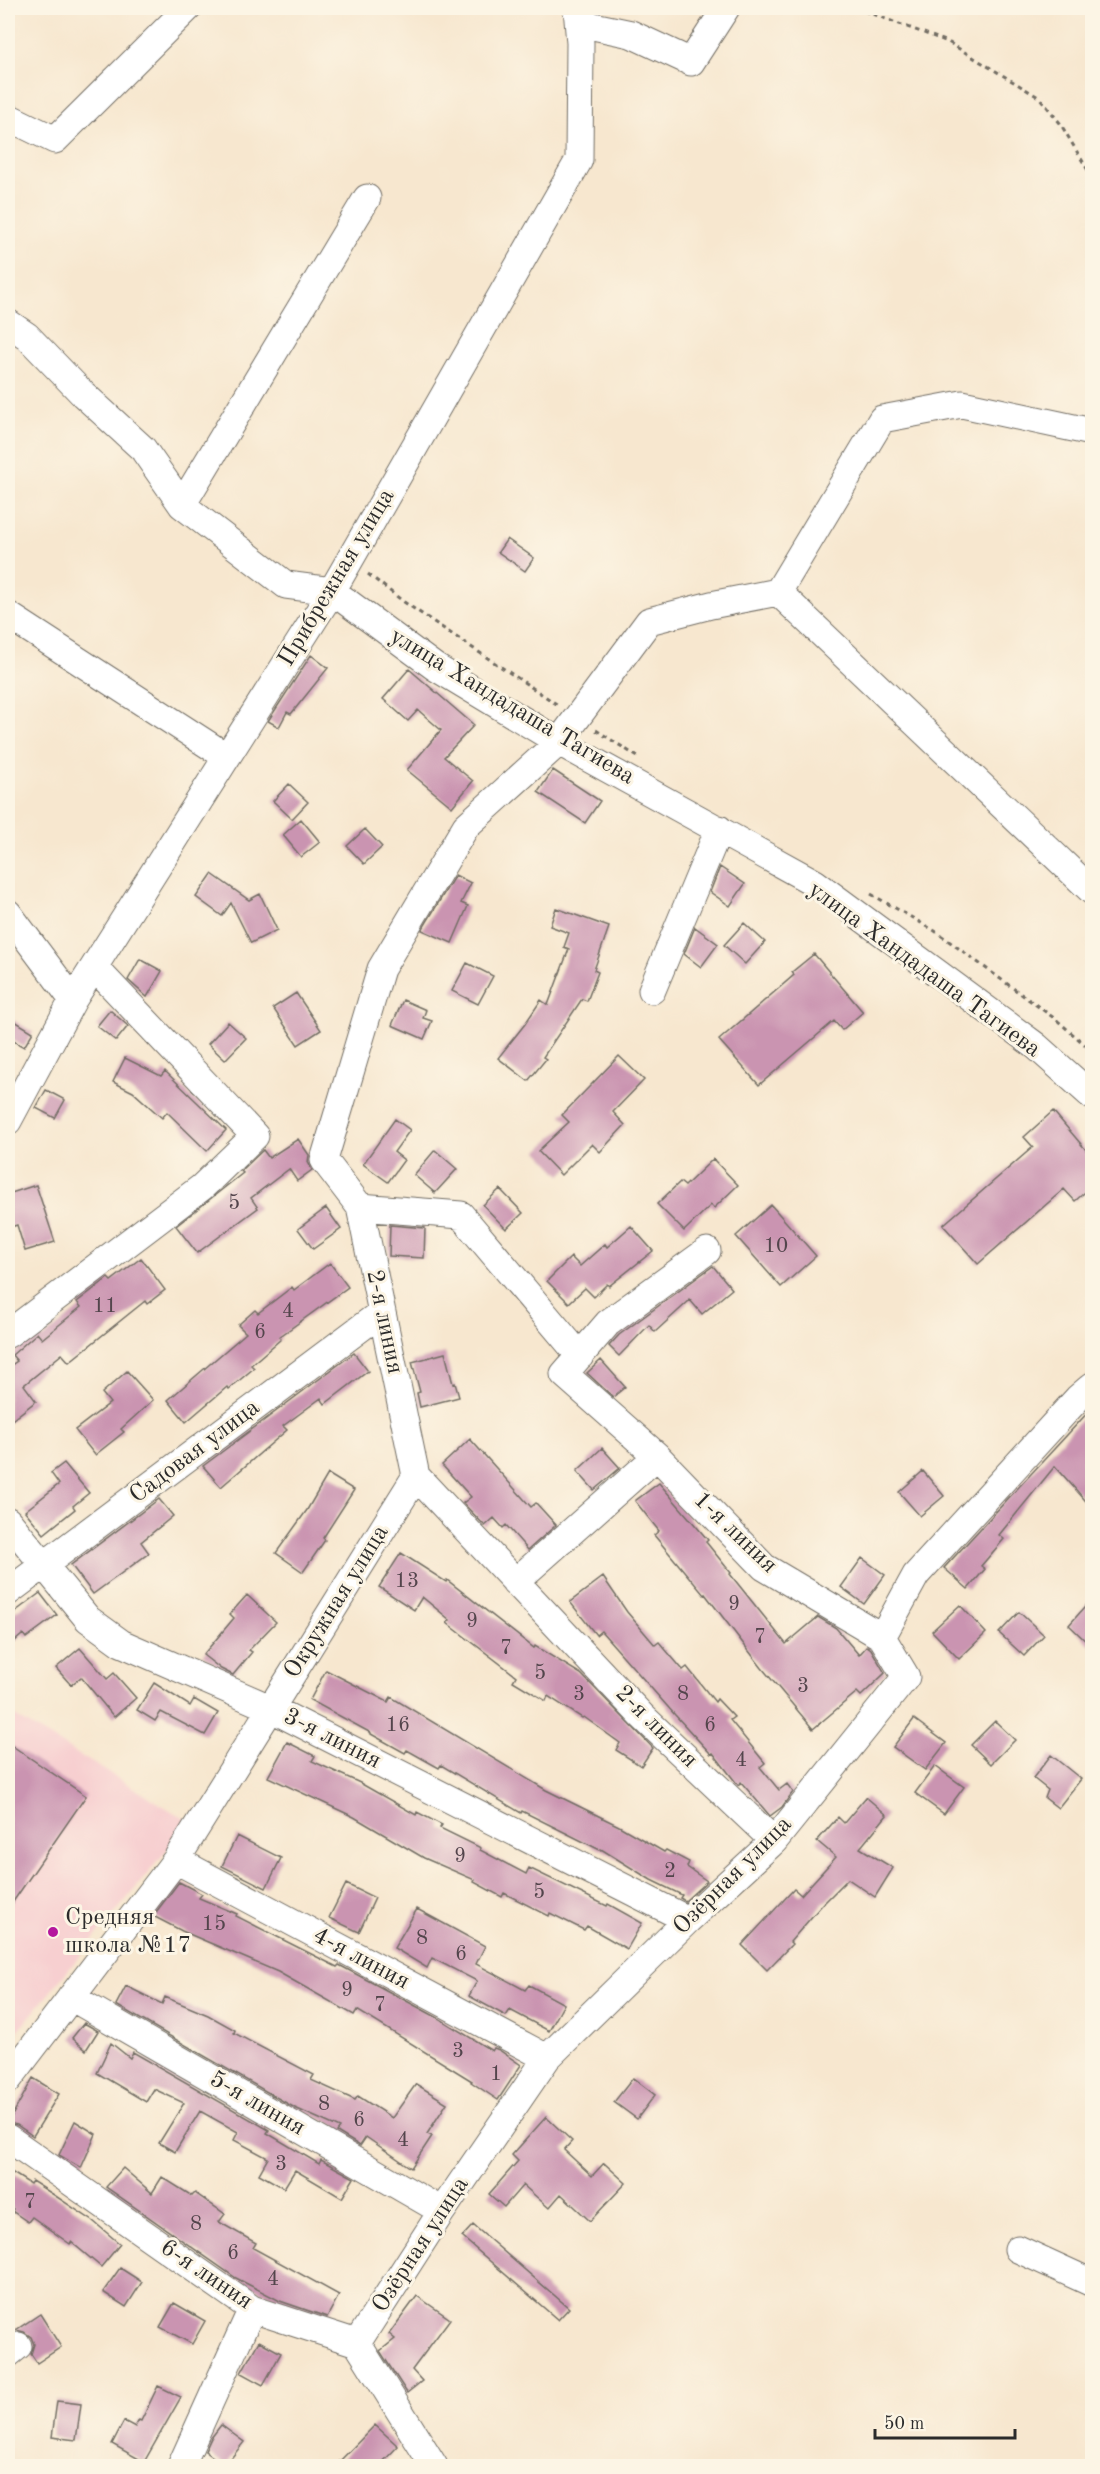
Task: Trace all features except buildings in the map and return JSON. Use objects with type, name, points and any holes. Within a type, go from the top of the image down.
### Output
[{"type":"street","points":[[8,117],[55,140],[188,8]]},
{"type":"street","points":[[578,15],[631,34],[691,62],[726,8]]},
{"type":"street","name":"Прибрежная улица","points":[[8,1121],[73,1000],[332,591],[579,160],[578,15]]},
{"type":"street","points":[[182,505],[367,198]]},
{"type":"street","points":[[8,323],[27,336],[83,394],[143,449],[182,505],[286,585],[332,591]]},
{"type":"street","points":[[558,743],[649,621],[711,604],[778,592],[882,419],[962,404],[1092,432]]},
{"type":"street","name":"улица Хандадаша Тагиева","points":[[332,591],[435,667],[558,743],[815,883],[1036,1046],[1092,1096]]},
{"type":"street","points":[[778,592],[1092,891]]},
{"type":"street","points":[[8,615],[227,757]]},
{"type":"street","name":"2-я линия","points":[[558,743],[466,826],[381,969],[324,1160],[360,1207],[416,1476],[642,1716],[774,1841]]},
{"type":"street","points":[[652,990],[718,831]]},
{"type":"street","name":"улица Хандадаша Тагиева","points":[[718,831],[806,882],[1031,1047],[1092,1101]]},
{"type":"street","points":[[8,915],[73,1000]]},
{"type":"street","points":[[8,1334],[202,1187],[255,1136],[94,967]]},
{"type":"street","points":[[360,1207],[461,1215],[580,1356],[608,1323],[706,1251]]},
{"type":"street","name":"Садовая улица","points":[[8,1592],[382,1312]]},
{"type":"street","name":"1-я линия","points":[[580,1356],[564,1374],[657,1456],[764,1567],[882,1636]]},
{"type":"street","points":[[882,1636],[916,1575],[1078,1398],[1092,1386]]},
{"type":"street","points":[[515,1582],[657,1456]]},
{"type":"street","name":"Окружная улица","points":[[8,2080],[176,1860],[416,1476]]},
{"type":"street","name":"3-я линия","points":[[8,1521],[88,1619],[121,1643],[270,1708],[688,1920]]},
{"type":"street","name":"Озёрная улица","points":[[357,2343],[442,2211],[547,2058],[688,1920],[774,1841],[906,1677],[882,1636]]},
{"type":"street","name":"4-я линия","points":[[176,1860],[547,2058]]},
{"type":"street","name":"5-я линия","points":[[71,1997],[442,2211]]},
{"type":"street","name":"6-я линия","points":[[8,2138],[252,2309],[357,2343]]},
{"type":"street","points":[[1018,2249],[1092,2283]]},
{"type":"street","points":[[181,2466],[252,2309]]},
{"type":"street","points":[[357,2343],[434,2466]]},
{"type":"path","points":[[856,8],[948,42],[1040,98],[1060,123],[1092,177]]},
{"type":"shaded area","name":"Средняя школа №17","points":[[8,1712],[190,1822],[8,2043]]},
{"type":"place","name":"Средняя школа №17","points":[[53,1932]]}]
